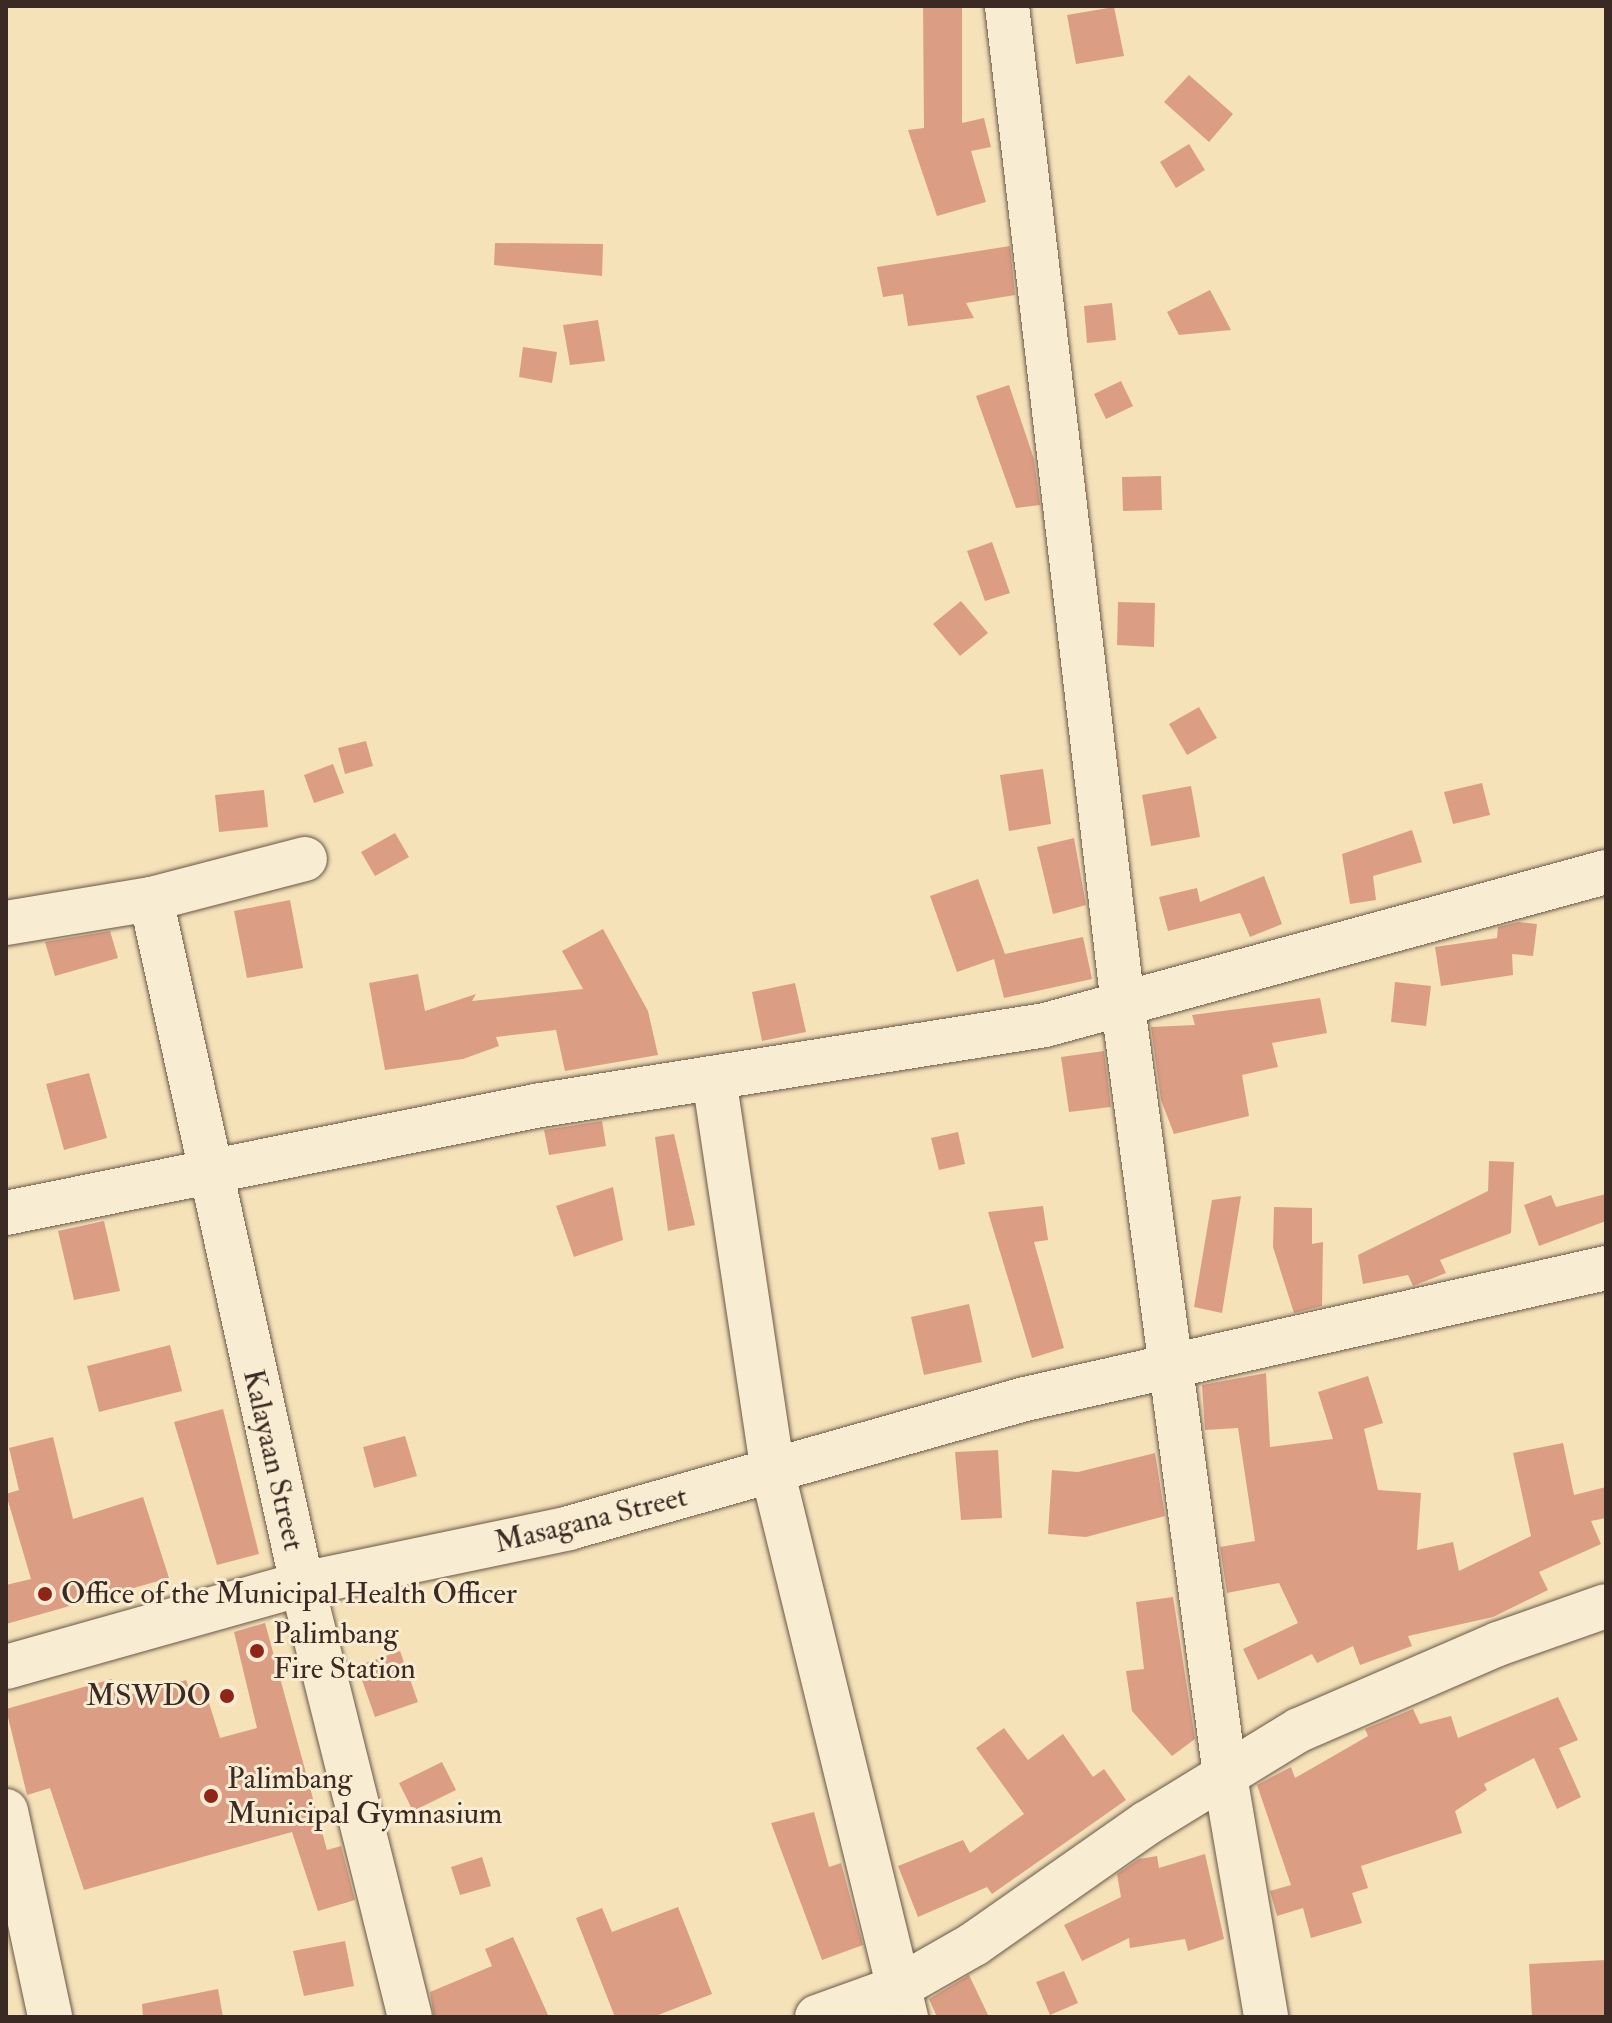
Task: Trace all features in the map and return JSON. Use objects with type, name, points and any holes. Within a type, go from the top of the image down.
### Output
[{"type":"street","points":[[1007,6],[1123,1006],[1174,1365],[1225,1776],[1266,2017]]},
{"type":"street","points":[[6,923],[151,899],[305,859]]},
{"type":"street","points":[[6,1213],[206,1172],[1123,1006],[1606,872]]},
{"type":"street","name":"Kalayaan Street","points":[[151,899],[206,1172],[302,1584],[410,2017]]},
{"type":"street","points":[[714,1078],[773,1474],[902,2002]]},
{"type":"street","name":"Masagana Street","points":[[6,1667],[302,1584],[569,1528],[773,1474],[1025,1399],[1606,1268]]},
{"type":"street","points":[[817,2017],[902,2002],[1225,1776],[1341,1711],[1606,1606]]},
{"type":"street","points":[[6,1811],[50,2017]]},
{"type":"building","points":[[923,6],[962,6],[962,123],[984,118],[991,147],[971,151],[986,202],[937,216],[908,130],[924,128]]},
{"type":"building","points":[[1114,7],[1124,56],[1076,64],[1067,15]]},
{"type":"building","points":[[1189,75],[1233,114],[1209,142],[1164,102]]},
{"type":"building","points":[[1189,144],[1205,170],[1176,188],[1160,162]]},
{"type":"building","points":[[495,243],[603,244],[602,276],[494,265]]},
{"type":"building","points":[[1010,246],[1015,295],[966,303],[974,318],[908,326],[903,294],[883,297],[877,267]]},
{"type":"building","points":[[1210,290],[1231,330],[1179,335],[1167,312]]},
{"type":"building","points":[[1112,303],[1116,340],[1087,343],[1084,306]]},
{"type":"building","points":[[598,320],[605,361],[570,365],[563,325]]},
{"type":"building","points":[[523,347],[557,352],[552,383],[519,377]]},
{"type":"building","points":[[1121,381],[1133,406],[1106,419],[1094,394]]},
{"type":"building","points":[[1009,385],[1034,459],[1040,505],[1016,508],[976,396]]},
{"type":"building","points":[[1161,476],[1162,510],[1123,511],[1122,477]]},
{"type":"building","points":[[992,542],[1010,593],[985,601],[967,551]]},
{"type":"building","points":[[961,601],[988,633],[960,656],[933,624]]},
{"type":"building","points":[[1118,602],[1155,603],[1154,647],[1117,645]]},
{"type":"building","points":[[1199,707],[1217,738],[1187,755],[1169,724]]},
{"type":"building","points":[[366,741],[373,766],[345,774],[338,748]]},
{"type":"building","points":[[333,764],[344,793],[314,803],[304,775]]},
{"type":"building","points":[[1043,769],[1051,824],[1009,831],[1000,775]]},
{"type":"building","points":[[1482,783],[1490,815],[1453,824],[1444,792]]},
{"type":"building","points":[[1191,786],[1200,837],[1151,846],[1142,795]]},
{"type":"building","points":[[264,790],[268,827],[219,832],[215,795]]},
{"type":"building","points":[[1412,830],[1422,862],[1373,876],[1376,900],[1350,904],[1342,854]]},
{"type":"building","points":[[395,833],[409,857],[375,876],[361,852]]},
{"type":"building","points":[[1074,838],[1086,905],[1053,914],[1037,847]]},
{"type":"building","points":[[1264,876],[1282,924],[1250,937],[1240,913],[1168,931],[1159,897],[1197,888],[1200,902]]},
{"type":"building","points":[[978,879],[1005,954],[1083,937],[1092,979],[1004,998],[994,959],[957,972],[930,896]]},
{"type":"building","points":[[290,900],[303,968],[247,978],[234,911]]},
{"type":"building","points":[[1519,922],[1537,924],[1533,956],[1512,954],[1513,975],[1441,986],[1435,947],[1497,938],[1498,927]]},
{"type":"building","points":[[603,929],[648,1011],[658,1055],[565,1071],[556,1030],[496,1037],[499,1046],[463,1059],[385,1070],[369,983],[418,974],[425,1011],[476,994],[472,1001],[583,989],[562,951]]},
{"type":"building","points":[[110,931],[118,958],[55,976],[45,942]]},
{"type":"building","points":[[1395,982],[1431,986],[1426,1026],[1391,1022]]},
{"type":"building","points":[[795,983],[806,1032],[762,1041],[752,992]]},
{"type":"building","points":[[1320,998],[1327,1033],[1272,1043],[1278,1067],[1242,1075],[1249,1116],[1174,1134],[1161,1100],[1151,1027],[1195,1025],[1192,1015]]},
{"type":"building","points":[[1104,1051],[1111,1107],[1069,1112],[1061,1057]]},
{"type":"building","points":[[89,1073],[107,1138],[64,1150],[46,1084]]},
{"type":"building","points":[[602,1121],[606,1146],[549,1155],[544,1130]]},
{"type":"building","points":[[958,1132],[965,1164],[939,1170],[931,1138]]},
{"type":"building","points":[[674,1134],[695,1225],[668,1231],[655,1137]]},
{"type":"building","points":[[1489,1161],[1514,1162],[1511,1233],[1440,1260],[1446,1273],[1413,1286],[1408,1275],[1363,1284],[1358,1255],[1488,1191]]},
{"type":"building","points":[[613,1187],[623,1240],[574,1257],[556,1206]]},
{"type":"building","points":[[1606,1194],[1606,1221],[1539,1246],[1524,1205],[1551,1195],[1556,1207]]},
{"type":"building","points":[[1241,1196],[1222,1313],[1194,1307],[1212,1200]]},
{"type":"building","points":[[1043,1206],[1048,1240],[1034,1242],[1064,1348],[1032,1358],[988,1212]]},
{"type":"building","points":[[1274,1207],[1312,1208],[1312,1244],[1323,1242],[1322,1306],[1294,1313],[1273,1247]]},
{"type":"building","points":[[104,1221],[120,1291],[74,1300],[58,1231]]},
{"type":"building","points":[[969,1304],[982,1362],[924,1375],[911,1317]]},
{"type":"building","points":[[170,1345],[182,1391],[99,1412],[87,1366]]},
{"type":"building","points":[[1266,1373],[1270,1447],[1333,1439],[1318,1392],[1368,1376],[1383,1423],[1364,1429],[1378,1490],[1421,1493],[1417,1550],[1453,1542],[1459,1571],[1531,1536],[1513,1453],[1563,1443],[1574,1495],[1606,1487],[1606,1518],[1591,1521],[1601,1544],[1539,1572],[1548,1590],[1493,1617],[1408,1636],[1412,1646],[1360,1665],[1353,1646],[1317,1663],[1312,1654],[1258,1680],[1243,1649],[1298,1623],[1279,1583],[1227,1593],[1220,1547],[1255,1541],[1238,1428],[1205,1430],[1202,1385]]},
{"type":"building","points":[[223,1409],[259,1554],[217,1565],[174,1422]]},
{"type":"building","points":[[405,1436],[417,1476],[374,1488],[363,1447]]},
{"type":"building","points":[[53,1437],[73,1519],[143,1497],[169,1578],[6,1624],[6,1585],[31,1579],[6,1494],[19,1490],[9,1448]]},
{"type":"building","points":[[998,1450],[1002,1518],[961,1520],[955,1452]]},
{"type":"building","points":[[1155,1453],[1165,1516],[1086,1537],[1048,1534],[1052,1470],[1078,1472]]},
{"type":"building","points":[[1173,1597],[1195,1739],[1172,1756],[1132,1711],[1126,1671],[1144,1669],[1136,1602]]},
{"type":"building","points":[[265,1623],[327,1850],[341,1846],[355,1900],[318,1911],[292,1832],[84,1890],[50,1788],[27,1795],[6,1709],[112,1679],[118,1698],[186,1680],[189,1688],[203,1684],[220,1738],[257,1728],[234,1632]]},
{"type":"building","points":[[400,1651],[418,1702],[375,1717],[357,1666]]},
{"type":"building","points":[[1558,1697],[1578,1740],[1559,1748],[1581,1797],[1557,1809],[1534,1758],[1484,1784],[1487,1790],[1455,1811],[1462,1833],[1361,1866],[1368,1888],[1352,1893],[1362,1923],[1311,1938],[1303,1908],[1277,1916],[1270,1891],[1291,1885],[1257,1785],[1291,1767],[1295,1778],[1368,1736],[1365,1729],[1413,1709],[1420,1724],[1451,1716],[1458,1738]]},
{"type":"building","points":[[1004,1728],[1028,1760],[1063,1734],[1093,1777],[1104,1769],[1126,1800],[992,1894],[987,1887],[918,1917],[898,1866],[963,1840],[970,1853],[1024,1814],[976,1748]]},
{"type":"building","points":[[442,1762],[456,1790],[413,1811],[399,1783]]},
{"type":"building","points":[[814,1812],[829,1867],[841,1863],[863,1945],[822,1960],[771,1823]]},
{"type":"building","points":[[1205,1854],[1224,1939],[1188,1951],[1185,1939],[1130,1948],[1129,1938],[1082,1961],[1064,1925],[1121,1897],[1117,1874],[1139,1859],[1157,1856],[1159,1868]]},
{"type":"building","points":[[482,1857],[491,1886],[460,1895],[451,1867]]},
{"type":"building","points":[[678,1907],[712,1994],[653,2017],[615,2017],[576,1918],[602,1908],[612,1932]]},
{"type":"building","points":[[513,1937],[549,2017],[434,2017],[430,1992],[492,1966],[485,1949]]},
{"type":"building","points":[[345,1941],[354,1986],[304,1996],[293,1951]]},
{"type":"building","points":[[1606,1960],[1606,2017],[1532,2017],[1529,1964]]},
{"type":"building","points":[[1064,1971],[1078,2003],[1050,2015],[1036,1982]]},
{"type":"building","points":[[969,1975],[989,2017],[937,2017],[929,1999]]},
{"type":"building","points":[[218,1989],[223,2017],[143,2017],[142,2004]]},
{"type":"place","name":"Office of the Municipal Health Officer","points":[[45,1594]]},
{"type":"place","name":"Palimbang Fire Station","points":[[257,1651]]},
{"type":"place","name":"MSWDO","points":[[227,1696]]},
{"type":"place","name":"Palimbang Municipal Gymnasium","points":[[211,1796]]}]
